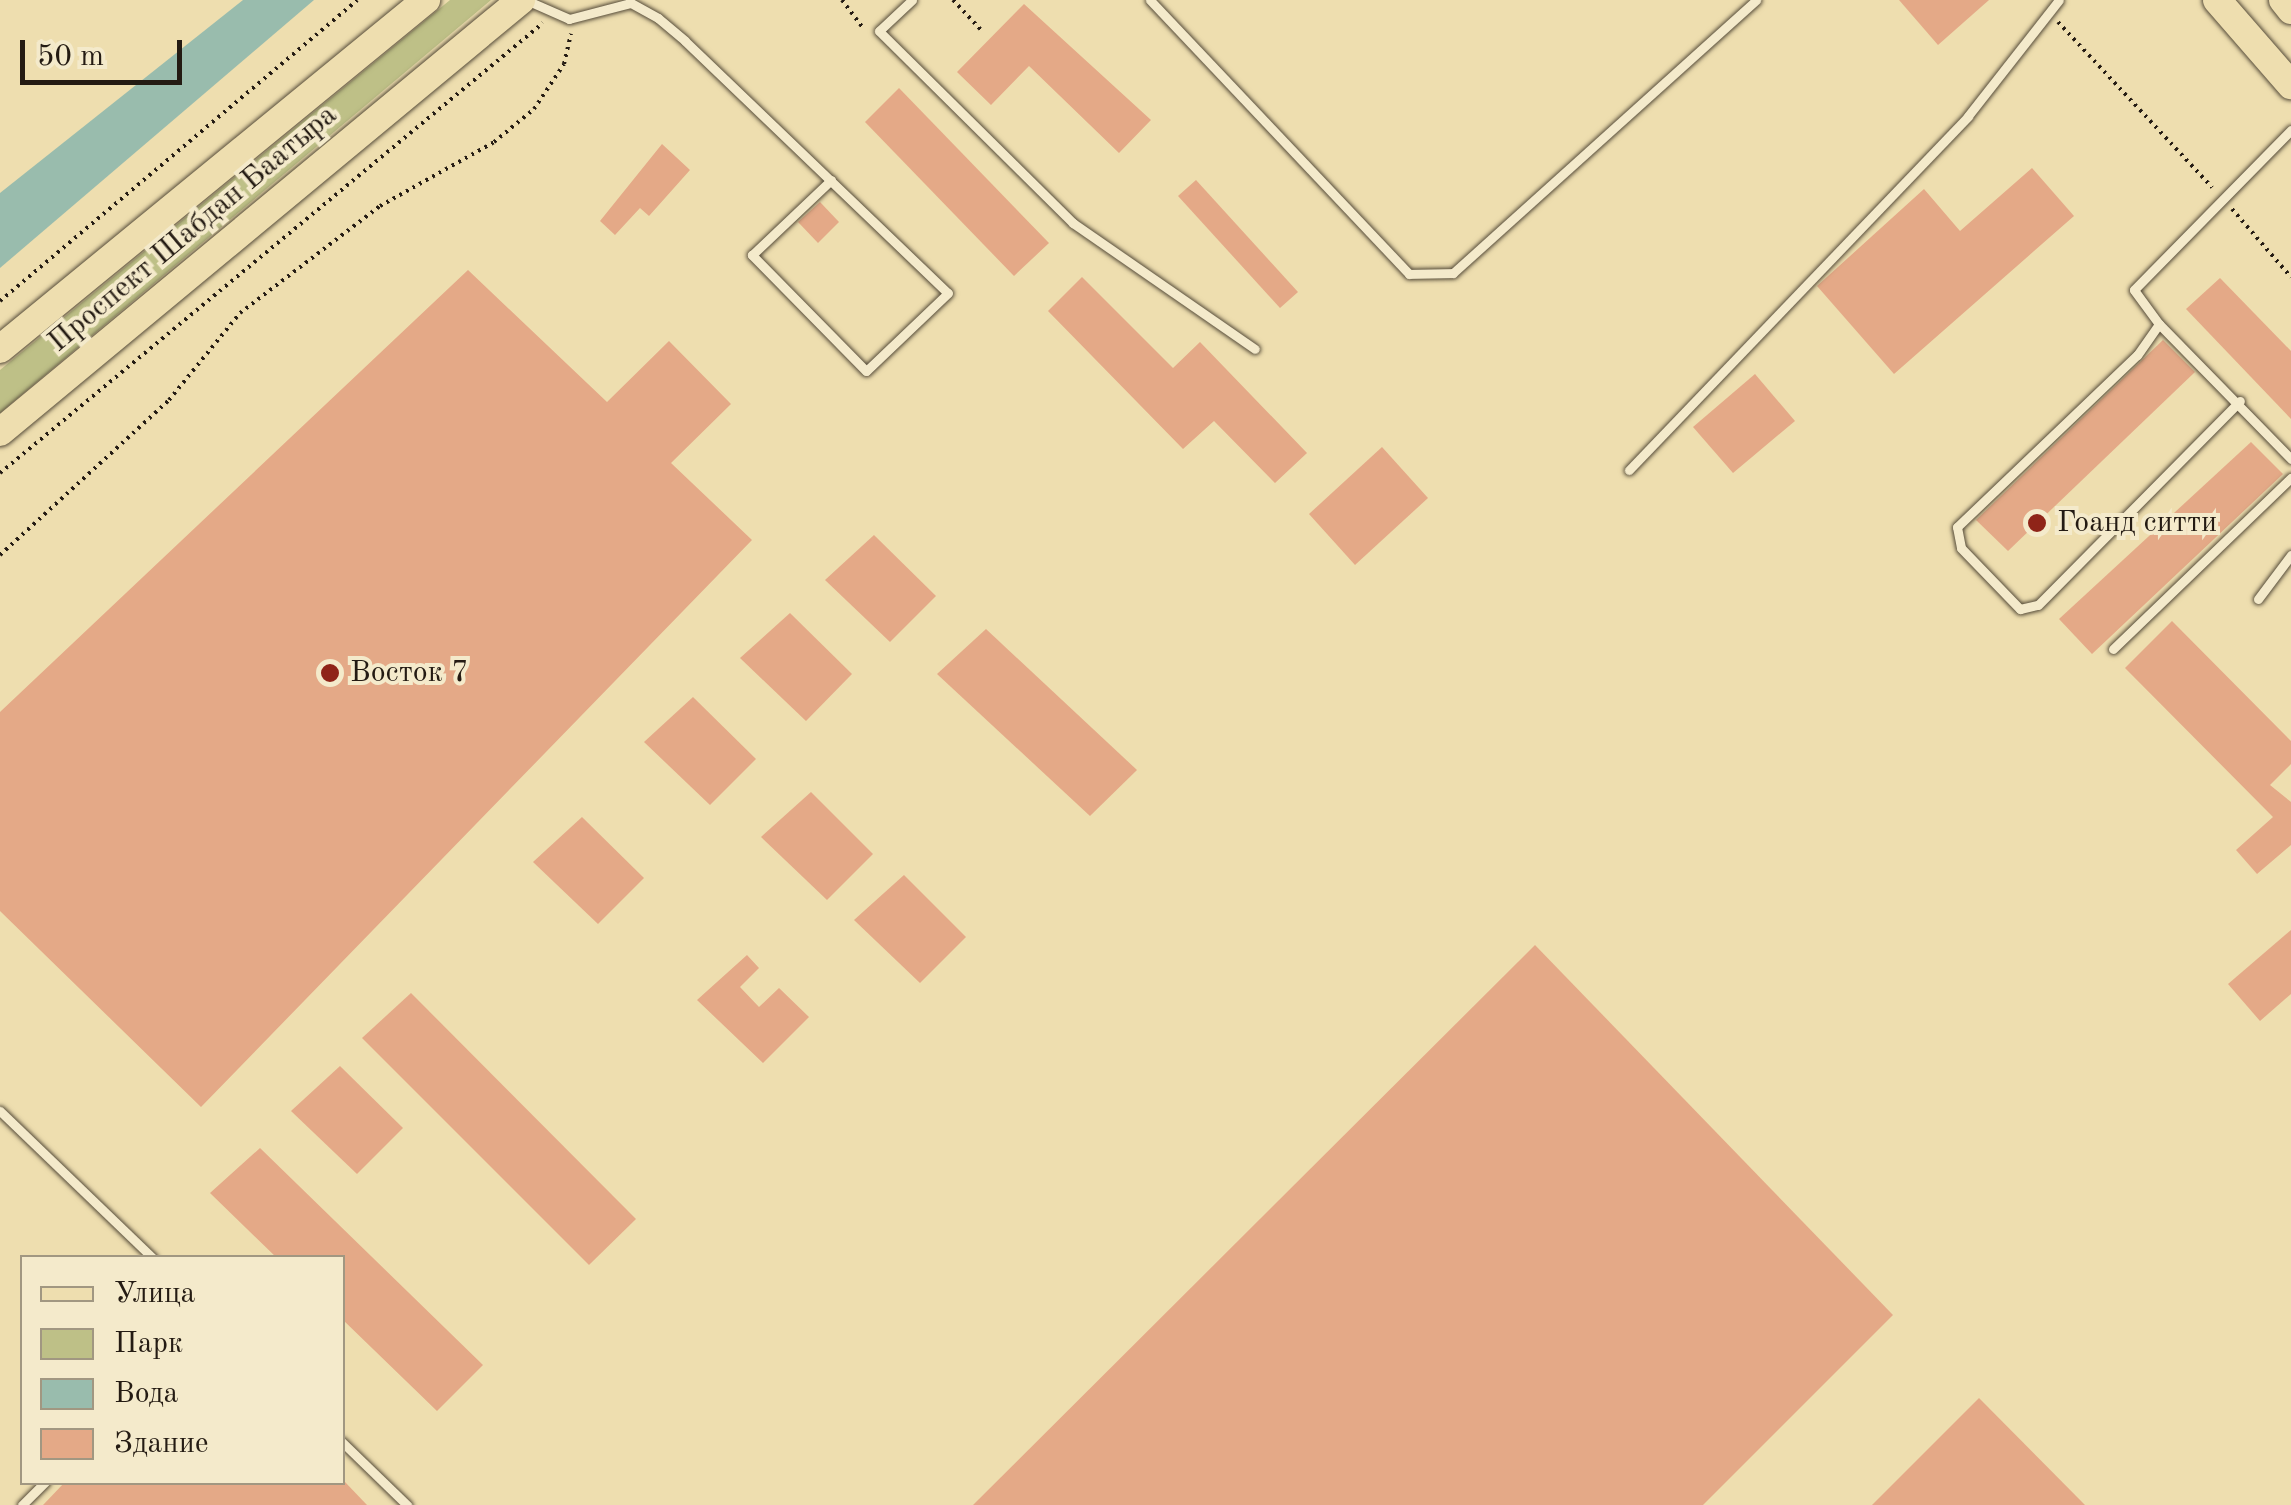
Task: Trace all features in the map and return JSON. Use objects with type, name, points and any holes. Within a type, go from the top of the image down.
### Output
[{"type":"main road","name":"Проспект Шабдан Баатыра","points":[[0,349],[426,0]]},
{"type":"main road","name":"Проспект Шабдан Баатыра","points":[[0,432],[524,0]]},
{"type":"main road","points":[[2217,0],[2291,85]]},
{"type":"main road","points":[[2283,0],[2291,10]]},
{"type":"lane","points":[[524,0],[569,19],[631,3],[658,18],[830,180],[948,293],[866,371],[752,255],[830,180]]},
{"type":"lane","points":[[912,0],[879,31],[1074,223],[1255,349]]},
{"type":"lane","points":[[1150,0],[1409,274],[1453,274],[1756,0]]},
{"type":"lane","points":[[1628,470],[1968,116],[2059,0]]},
{"type":"lane","points":[[2291,130],[2136,280],[2138,298],[2158,324],[2240,401],[2291,459]]},
{"type":"lane","points":[[2158,324],[2137,355],[1957,527],[1961,548],[2020,610],[2038,605],[2240,401]]},
{"type":"lane","points":[[2113,649],[2291,478]]},
{"type":"lane","points":[[2258,600],[2291,555]]},
{"type":"lane","points":[[0,1112],[149,1255]]},
{"type":"lane","points":[[345,1445],[407,1505]]},
{"type":"lane","points":[[22,1505],[41,1485]]},
{"type":"path","points":[[0,300],[357,0]]},
{"type":"path","points":[[842,0],[861,28],[879,31]]},
{"type":"path","points":[[952,0],[983,32]]},
{"type":"path","points":[[2048,11],[2291,276]]},
{"type":"path","points":[[0,473],[555,14]]},
{"type":"path","points":[[0,555],[170,400],[240,312],[380,206],[494,142],[534,109],[564,64],[572,39],[569,19]]},
{"type":"green space","points":[[450,0],[491,0],[0,413],[0,370]]},
{"type":"water","points":[[243,0],[314,0],[0,268],[0,193]]},
{"type":"building","points":[[1899,0],[1989,0],[1938,45]]},
{"type":"building","points":[[1024,4],[1151,120],[1119,153],[1029,66],[991,105],[957,72]]},
{"type":"building","points":[[899,88],[1049,243],[1014,276],[865,122]]},
{"type":"building","points":[[662,144],[690,170],[649,216],[640,208],[615,235],[600,221]]},
{"type":"building","points":[[2032,168],[2074,216],[1894,374],[1817,286],[1924,189],[1960,231]]},
{"type":"building","points":[[1196,180],[1298,292],[1280,308],[1178,196]]},
{"type":"building","points":[[820,202],[839,222],[818,243],[798,222]]},
{"type":"building","name":"Восток 7","points":[[468,270],[607,402],[669,341],[731,404],[671,463],[752,540],[201,1107],[0,911],[0,712]]},
{"type":"building","points":[[1082,277],[1173,368],[1200,342],[1307,453],[1275,483],[1214,421],[1183,449],[1048,311]]},
{"type":"building","points":[[2220,278],[2291,351],[2291,419],[2186,309]]},
{"type":"building","points":[[2163,340],[2195,372],[2008,551],[1976,520]]},
{"type":"building","points":[[1755,374],[1795,421],[1733,473],[1693,427]]},
{"type":"building","points":[[2251,442],[2283,474],[2092,654],[2059,619]]},
{"type":"building","points":[[1382,447],[1428,498],[1355,565],[1309,514]]},
{"type":"building","points":[[874,535],[936,596],[890,642],[825,580]]},
{"type":"building","points":[[790,613],[852,674],[806,721],[740,658]]},
{"type":"building","points":[[2172,621],[2291,741],[2291,764],[2270,785],[2291,802],[2291,845],[2257,874],[2236,850],[2273,817],[2125,668]]},
{"type":"building","points":[[986,629],[1137,770],[1090,816],[937,674]]},
{"type":"building","points":[[693,697],[756,759],[710,805],[644,742]]},
{"type":"building","points":[[811,792],[873,854],[827,900],[761,837]]},
{"type":"building","points":[[582,817],[644,878],[598,924],[533,862]]},
{"type":"building","points":[[904,875],[966,937],[920,983],[854,920]]},
{"type":"building","points":[[2291,930],[2291,994],[2260,1021],[2228,984]]},
{"type":"building","points":[[1535,945],[1893,1315],[1703,1505],[973,1505]]},
{"type":"building","points":[[747,955],[759,968],[740,987],[759,1007],[779,988],[809,1017],[763,1063],[697,1000]]},
{"type":"building","points":[[411,993],[636,1219],[589,1265],[362,1038]]},
{"type":"building","points":[[340,1066],[403,1128],[357,1174],[291,1111]]},
{"type":"building","points":[[260,1148],[483,1365],[437,1411],[345,1322],[345,1255],[274,1255],[210,1193]]},
{"type":"building","points":[[1979,1398],[2085,1505],[1872,1505]]},
{"type":"building","points":[[345,1482],[367,1505],[43,1505],[62,1485]]},
{"type":"place","name":"Гоанд ситти","points":[[2037,523]]},
{"type":"place","name":"Восток 7","points":[[330,673]]}]
